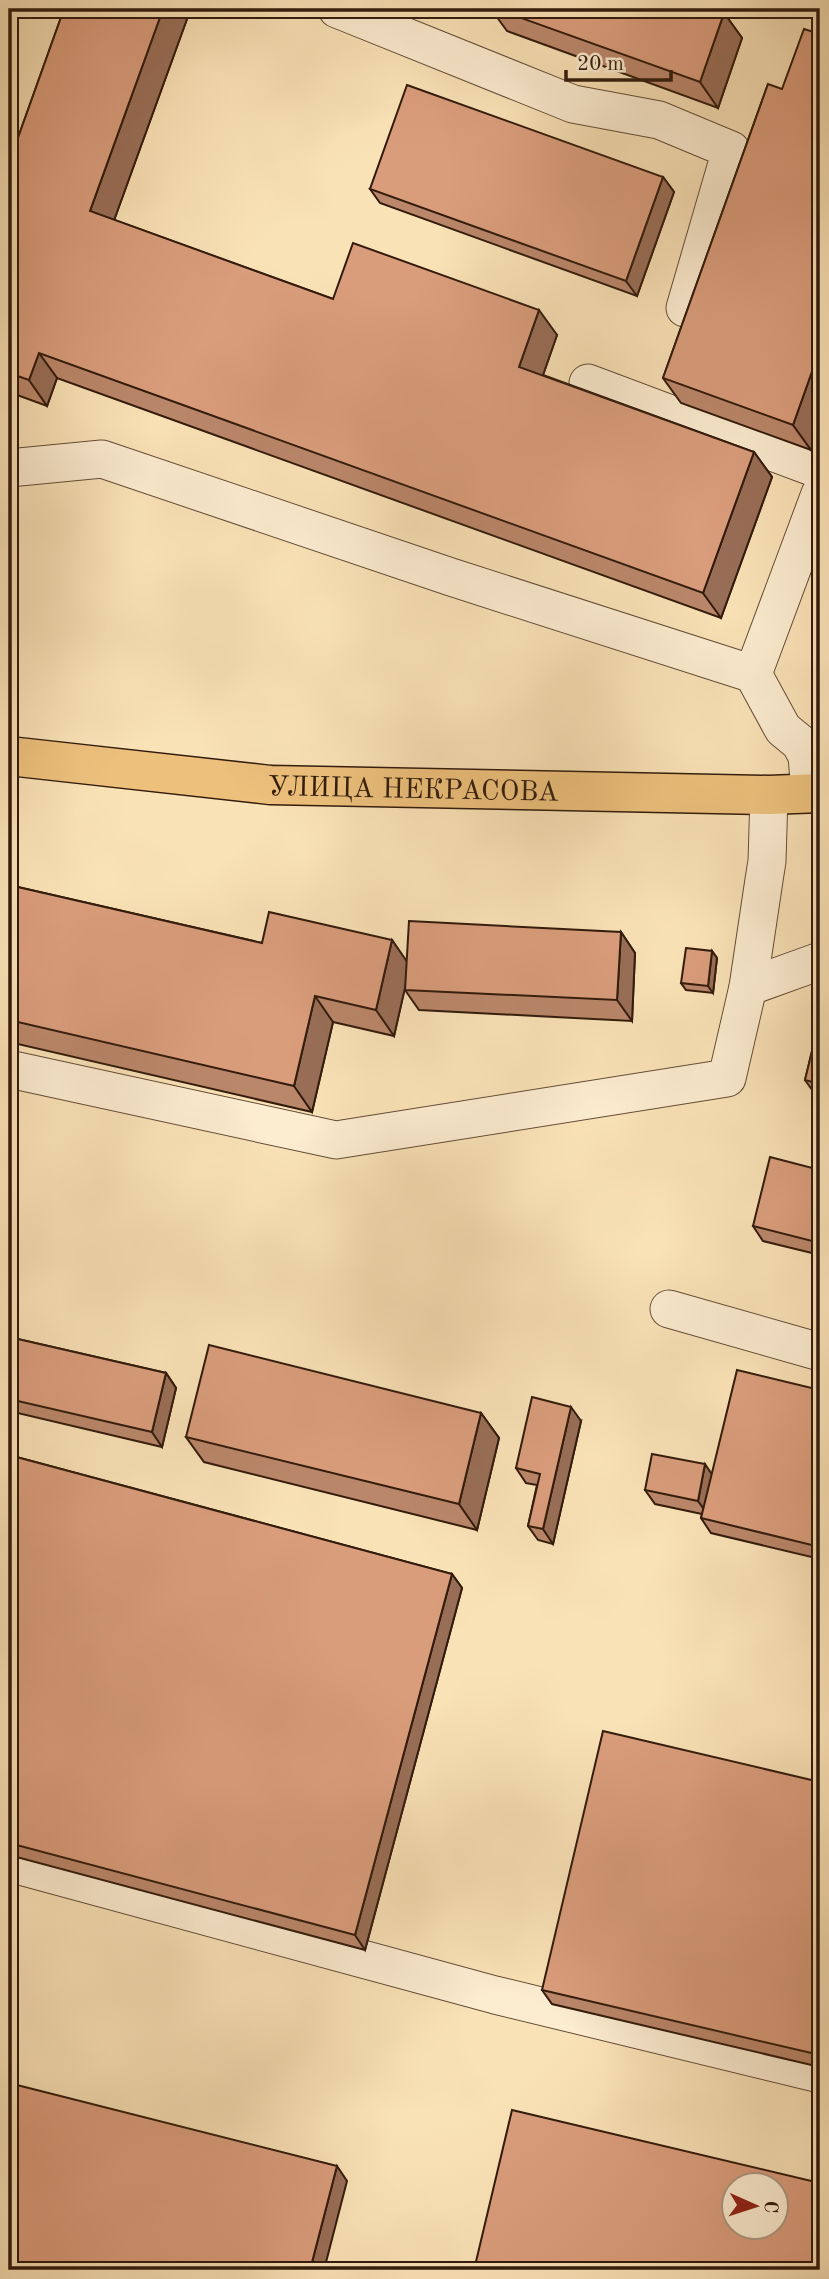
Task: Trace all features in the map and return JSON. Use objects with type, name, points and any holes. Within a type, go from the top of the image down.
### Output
[{"type":"main road","name":"УЛИЦА НЕКРАСОВА","points":[[9,756],[270,785],[769,795],[815,793]]},
{"type":"lane","points":[[337,9],[573,104],[659,120],[731,150],[685,307]]},
{"type":"lane","points":[[589,383],[820,470]]},
{"type":"lane","points":[[9,468],[102,459],[451,577],[753,674],[783,729],[800,743],[807,755],[815,793]]},
{"type":"lane","points":[[753,674],[820,494]]},
{"type":"lane","points":[[9,1069],[336,1140],[727,1078],[748,987],[767,860],[769,795]]},
{"type":"lane","points":[[748,987],[820,961]]},
{"type":"lane","points":[[669,1309],[820,1352]]},
{"type":"lane","points":[[9,1863],[495,1995],[820,2074]]},
{"type":"building","points":[[64,9],[163,9],[90,211],[333,299],[353,243],[539,310],[519,367],[754,452],[703,593],[39,353],[29,380],[9,373],[9,163]]},
{"type":"building","points":[[496,9],[713,9],[724,13],[700,82]]},
{"type":"building","points":[[804,29],[820,34],[820,349],[793,425],[663,378],[768,84],[782,89]]},
{"type":"building","points":[[407,85],[663,177],[626,281],[370,189]]},
{"type":"building","points":[[9,885],[262,943],[269,912],[392,940],[376,1010],[315,996],[294,1086],[9,1020]]},
{"type":"building","points":[[409,921],[621,932],[617,1000],[405,990]]},
{"type":"building","points":[[686,948],[712,951],[708,986],[681,983]]},
{"type":"building","points":[[820,1018],[820,1084],[805,1080]]},
{"type":"building","points":[[770,1157],[820,1170],[820,1243],[753,1226]]},
{"type":"building","points":[[9,1337],[166,1373],[152,1432],[9,1399]]},
{"type":"building","points":[[209,1345],[481,1413],[459,1504],[186,1437]]},
{"type":"building","points":[[737,1370],[820,1390],[820,1547],[701,1518]]},
{"type":"building","points":[[532,1397],[571,1407],[543,1529],[528,1526],[540,1474],[516,1468]]},
{"type":"building","points":[[652,1454],[705,1464],[698,1501],[645,1490]]},
{"type":"building","points":[[9,1455],[452,1574],[355,1935],[9,1843]]},
{"type":"building","points":[[603,1731],[820,1782],[820,2055],[542,1990]]},
{"type":"building","points":[[9,2083],[337,2166],[310,2270],[9,2270]]},
{"type":"building","points":[[512,2110],[765,2170],[720,2170],[720,2240],[790,2240],[790,2176],[820,2183],[820,2270],[474,2270]]}]
